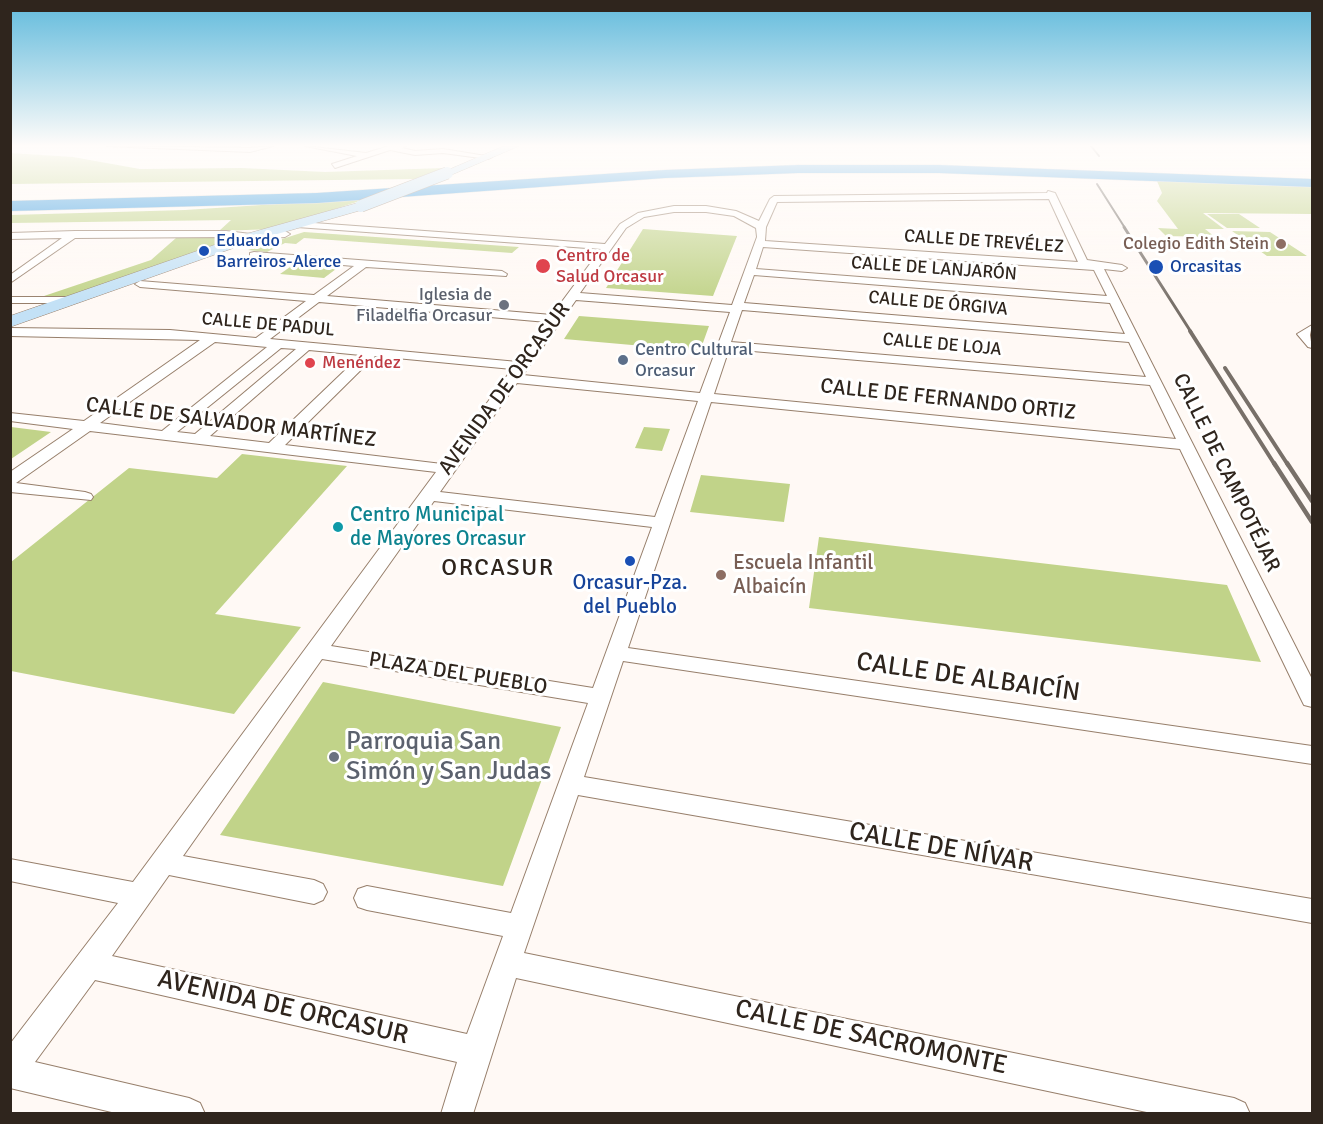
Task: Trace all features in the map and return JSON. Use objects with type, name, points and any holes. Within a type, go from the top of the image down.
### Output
[{"type":"highway","points":[[10,199],[30,198]]},
{"type":"highway","points":[[10,206],[300,198]]},
{"type":"highway","points":[[10,213],[181,208],[311,198]]},
{"type":"street","points":[[10,322],[74,300],[249,247],[380,198]]},
{"type":"street","name":"CALLE DE CAMPOTÉJAR","points":[[761,227],[774,199],[804,198]]},
{"type":"street","name":"CALLE DE CAMPOTÉJAR","points":[[1053,198],[1083,263],[1098,267],[1116,300],[1312,699]]},
{"type":"street","name":"AVENIDA DE ORCASUR","points":[[189,1113],[10,1071],[140,895],[623,226],[633,219],[674,209],[728,212],[751,220],[761,227]]},
{"type":"street","points":[[10,280],[87,226]]},
{"type":"street","points":[[10,331],[305,226],[608,248]]},
{"type":"street","points":[[457,1113],[476,1051],[760,244],[761,227]]},
{"type":"street","points":[[10,236],[226,234],[249,247],[364,263],[502,274]]},
{"type":"street","name":"CALLE DE TREVÉLEZ","points":[[760,244],[1098,267]]},
{"type":"street","points":[[259,342],[364,263]]},
{"type":"street","points":[[1098,267],[1122,268]]},
{"type":"street","name":"CALLE DE LANJARÓN","points":[[750,272],[1116,300]]},
{"type":"street","points":[[140,284],[555,319]]},
{"type":"street","name":"CALLE DE ÓRGIVA","points":[[572,296],[1135,339]]},
{"type":"street","points":[[10,300],[74,300]]},
{"type":"street","points":[[1312,329],[1303,334],[1312,344]]},
{"type":"street","name":"CALLE DE PADUL","points":[[10,331],[170,334],[521,366]]},
{"type":"street","points":[[10,480],[212,338]]},
{"type":"street","points":[[164,436],[277,345]]},
{"type":"street","name":"CALLE DE LOJA","points":[[723,345],[1157,382]]},
{"type":"street","points":[[197,440],[306,347]]},
{"type":"street","points":[[272,449],[371,353]]},
{"type":"street","points":[[512,378],[704,398]]},
{"type":"street","points":[[223,388],[222,395],[230,398],[253,392]]},
{"type":"street","name":"CALLE DE FERNANDO ORTIZ","points":[[704,398],[1188,445]]},
{"type":"street","name":"CALLE DE SALVADOR MARTÍNEZ","points":[[10,417],[85,428],[448,469]]},
{"type":"street","points":[[10,487],[85,497]]},
{"type":"street","points":[[428,495],[661,523]]},
{"type":"street","name":"PLAZA DEL PUEBLO","points":[[315,651],[601,697]]},
{"type":"street","name":"CALLE DE ALBAICÍN","points":[[616,653],[1312,755]]},
{"type":"street","name":"CALLE DE NÍVAR","points":[[570,784],[1312,911]]},
{"type":"street","points":[[163,863],[314,892]]},
{"type":"street","points":[[10,870],[140,895]]},
{"type":"street","points":[[367,898],[520,927]]},
{"type":"street","name":"CALLE DE SACROMONTE","points":[[507,963],[1234,1113]]},
{"type":"street","name":"AVENIDA DE ORCASUR","points":[[89,965],[476,1051]]},
{"type":"green space","points":[[368,198],[273,229],[219,231],[231,220],[11,223],[10,215],[185,210]]},
{"type":"green space","points":[[1159,198],[1312,198],[1312,214],[1203,213],[1224,229],[1205,229],[1215,237],[1166,236],[1158,228],[1178,229],[1157,201]]},
{"type":"green space","points":[[1207,214],[1239,214],[1260,228],[1227,228]]},
{"type":"green space","points":[[643,229],[737,236],[713,296],[606,288]]},
{"type":"green space","points":[[1232,231],[1270,232],[1307,256],[1267,256]]},
{"type":"green space","points":[[304,232],[519,247],[512,253],[304,238],[296,244],[285,243],[267,252],[248,250]]},
{"type":"green space","points":[[220,237],[229,240],[64,298],[44,296],[151,260],[176,238]]},
{"type":"green space","points":[[293,265],[336,269],[324,278],[280,274]]},
{"type":"green space","points":[[579,316],[709,326],[700,351],[564,339]]},
{"type":"green space","points":[[11,427],[51,432],[11,459]]},
{"type":"green space","points":[[644,427],[670,429],[662,451],[635,448]]},
{"type":"green space","points":[[242,454],[347,466],[215,614],[301,627],[234,714],[11,671],[11,562],[129,468],[217,478]]},
{"type":"green space","points":[[701,475],[790,484],[784,522],[690,512]]},
{"type":"green space","points":[[819,537],[1227,585],[1261,662],[809,608]]},
{"type":"green space","points":[[323,682],[561,727],[503,886],[220,835]]},
{"type":"railway","points":[[1106,198],[1125,228]]},
{"type":"railway","points":[[1124,227],[1191,332]]},
{"type":"railway","points":[[1190,331],[1275,465]]},
{"type":"railway","points":[[1225,368],[1288,465]]},
{"type":"railway","points":[[1274,463],[1312,522]]},
{"type":"railway","points":[[1287,463],[1312,501]]},
{"type":"place","name":"Colegio Edith Stein","points":[[1281,244]]},
{"type":"place","name":"Eduardo Barreiros-Alerce","points":[[204,251]]},
{"type":"place","name":"Centro de Salud Orcasur","points":[[543,266]]},
{"type":"place","name":"Orcasitas","points":[[1156,267]]},
{"type":"place","name":"Iglesia de Filadelfia Orcasur","points":[[504,305]]},
{"type":"place","name":"Centro Cultural Orcasur","points":[[623,360]]},
{"type":"place","name":"Menéndez","points":[[310,363]]},
{"type":"place","name":"Centro Municipal de Mayores Orcasur","points":[[338,527]]},
{"type":"place","name":"Orcasur-Pza. del Pueblo","points":[[630,561]]},
{"type":"place","name":"Escuela Infantil Albaicín","points":[[721,575]]},
{"type":"place","name":"Parroquia San Simón y San Judas","points":[[334,757]]},
{"type":"district","name":"ORCASUR","points":[[498,569]]}]
